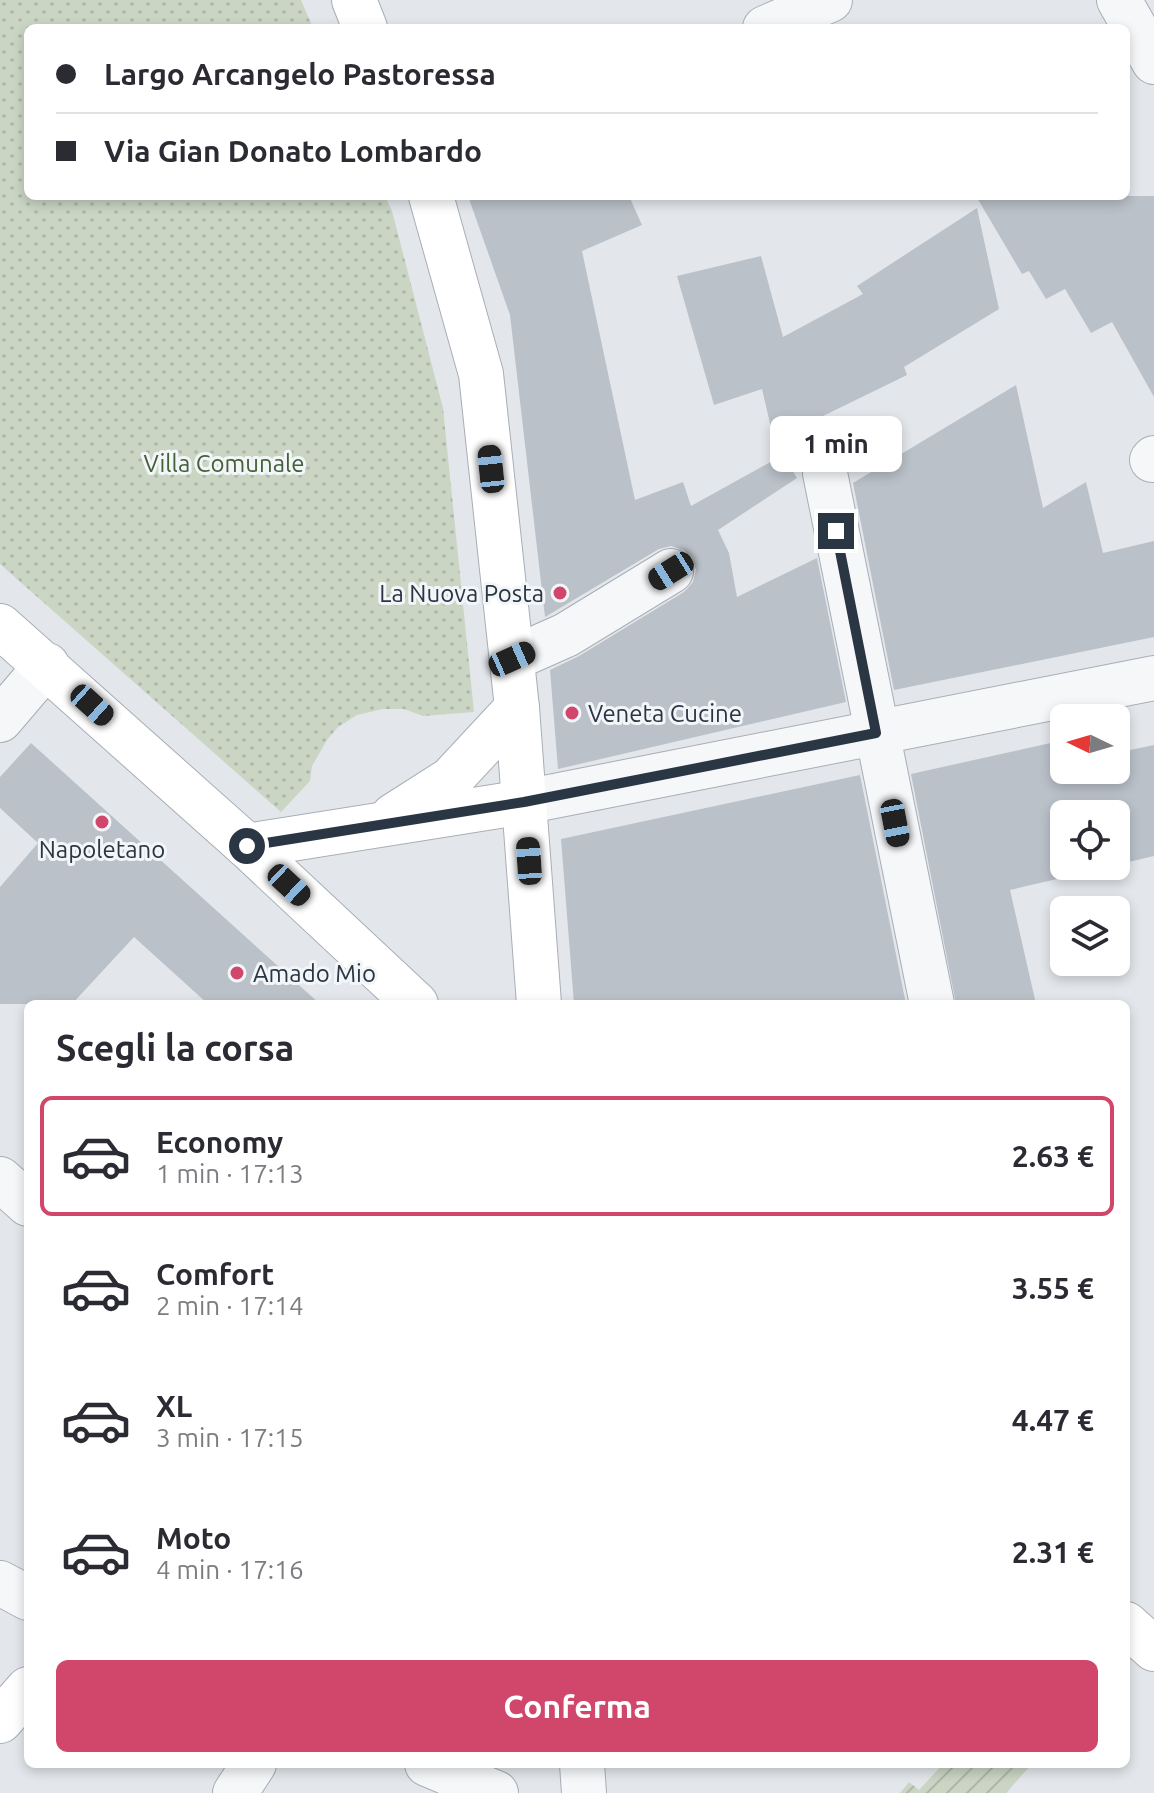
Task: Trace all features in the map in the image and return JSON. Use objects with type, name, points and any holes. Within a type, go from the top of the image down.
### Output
[{"type":"street","points":[[354,0],[363,24]]},
{"type":"street","points":[[774,24],[830,0]]},
{"type":"street","points":[[1119,0],[1154,62]]},
{"type":"street","points":[[432,200],[481,374],[517,708],[539,1000]]},
{"type":"street","points":[[825,473],[931,1000]]},
{"type":"street","points":[[512,659],[566,635],[671,571]]},
{"type":"street","points":[[0,626],[247,846],[412,1000]]},
{"type":"street","points":[[0,720],[47,665]]},
{"type":"street","points":[[247,846],[524,802],[1154,678]]},
{"type":"street","points":[[381,824],[451,779],[517,708]]},
{"type":"street","points":[[0,1179],[24,1200]]},
{"type":"street","points":[[0,1583],[24,1596]]},
{"type":"street","points":[[1130,1628],[1154,1649]]},
{"type":"street","points":[[0,1721],[24,1694]]},
{"type":"street","points":[[235,1793],[251,1768]]},
{"type":"street","points":[[437,1768],[496,1793]]},
{"type":"street","points":[[582,1768],[584,1793]]},
{"type":"green space","name":"Villa Comunale","points":[[0,0],[301,0],[311,24],[24,24],[24,200],[387,200],[443,408],[474,712],[423,716],[404,709],[383,709],[357,715],[338,727],[327,740],[312,766],[310,781],[281,812],[0,564]]},
{"type":"green space","points":[[939,1768],[1028,1768],[1006,1793],[900,1793],[909,1782],[919,1790]]},
{"type":"building","points":[[1130,196],[1154,196],[1154,397],[1112,322],[1091,333],[1065,289],[1046,299],[1029,271],[1022,274],[978,200],[1130,200]]},
{"type":"building","points":[[469,200],[631,200],[642,225],[582,251],[635,500],[683,482],[691,506],[783,455],[797,478],[718,530],[729,553],[737,597],[817,558],[846,702],[558,769],[550,670],[579,656],[684,592],[693,582],[696,570],[692,557],[684,550],[671,546],[659,549],[545,617],[510,315]]},
{"type":"building","points":[[977,208],[999,309],[904,367],[907,375],[821,417],[772,432],[762,389],[714,405],[677,276],[761,256],[783,337],[863,294],[857,286]]},
{"type":"building","points":[[1016,385],[1043,508],[1086,482],[1103,553],[1154,541],[1154,637],[894,690],[853,483]]},
{"type":"building","points":[[31,743],[316,1000],[204,1000],[134,937],[76,1000],[24,1000],[24,1004],[0,1004],[0,887],[38,843],[0,808],[0,777]]},
{"type":"building","points":[[1050,743],[1050,784],[1130,784],[1130,750],[1154,745],[1154,856],[1130,862],[1130,800],[1050,800],[1050,880],[1053,880],[1010,890],[1035,1000],[955,1000],[911,774]]},
{"type":"building","points":[[860,775],[905,1000],[574,1000],[561,839]]},
{"type":"place","name":"La Nuova Posta","points":[[560,593]]},
{"type":"place","name":"Veneta Cucine","points":[[572,713]]},
{"type":"place","name":"Napoletano","points":[[102,822]]},
{"type":"place","name":"Amado Mio","points":[[237,973]]},
{"type":"route","points":[[247,846],[524,802],[876,733],[836,531]]}]
